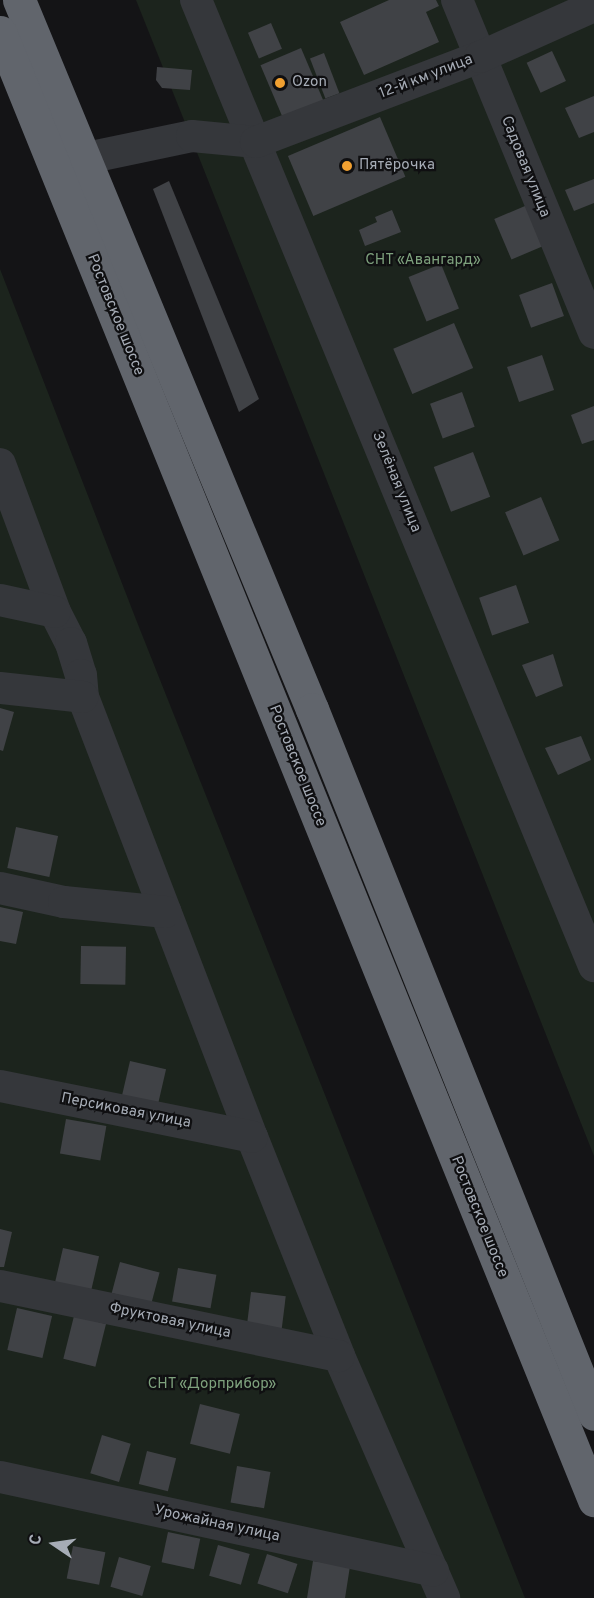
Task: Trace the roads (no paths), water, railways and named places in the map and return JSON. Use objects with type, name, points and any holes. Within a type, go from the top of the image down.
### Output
[{"type":"highway","name":"Ростовское шоссе","points":[[19,0],[70,165],[594,1500]]},
{"type":"highway","name":"Ростовское шоссе","points":[[0,32],[70,165],[312,709],[594,1414]]},
{"type":"street","name":"Зелёная улица","points":[[196,0],[594,966]]},
{"type":"street","name":"Садовая улица","points":[[457,0],[594,333]]},
{"type":"street","name":"12-й км улица","points":[[256,142],[480,57],[594,6]]},
{"type":"street","points":[[70,165],[192,136],[256,142]]},
{"type":"street","points":[[0,464],[55,612],[71,643],[81,675],[83,697],[252,1137],[339,1356],[439,1584]]},
{"type":"street","points":[[0,600],[55,612]]},
{"type":"street","points":[[0,688],[83,697]]},
{"type":"street","points":[[0,888],[64,902],[166,912]]},
{"type":"street","name":"Персиковая улица","points":[[0,1086],[252,1137]]},
{"type":"street","name":"Фруктовая улица","points":[[0,1286],[339,1356]]},
{"type":"street","name":"Урожайная улица","points":[[0,1477],[439,1584]]},
{"type":"place","name":"Ozon","points":[[280,83]]},
{"type":"place","name":"Пятёрочка","points":[[347,166]]},
{"type":"park label","name":"СНТ «Авангард»","points":[[423,261]]},
{"type":"park label","name":"СНТ «Дорприбор»","points":[[212,1385]]}]
